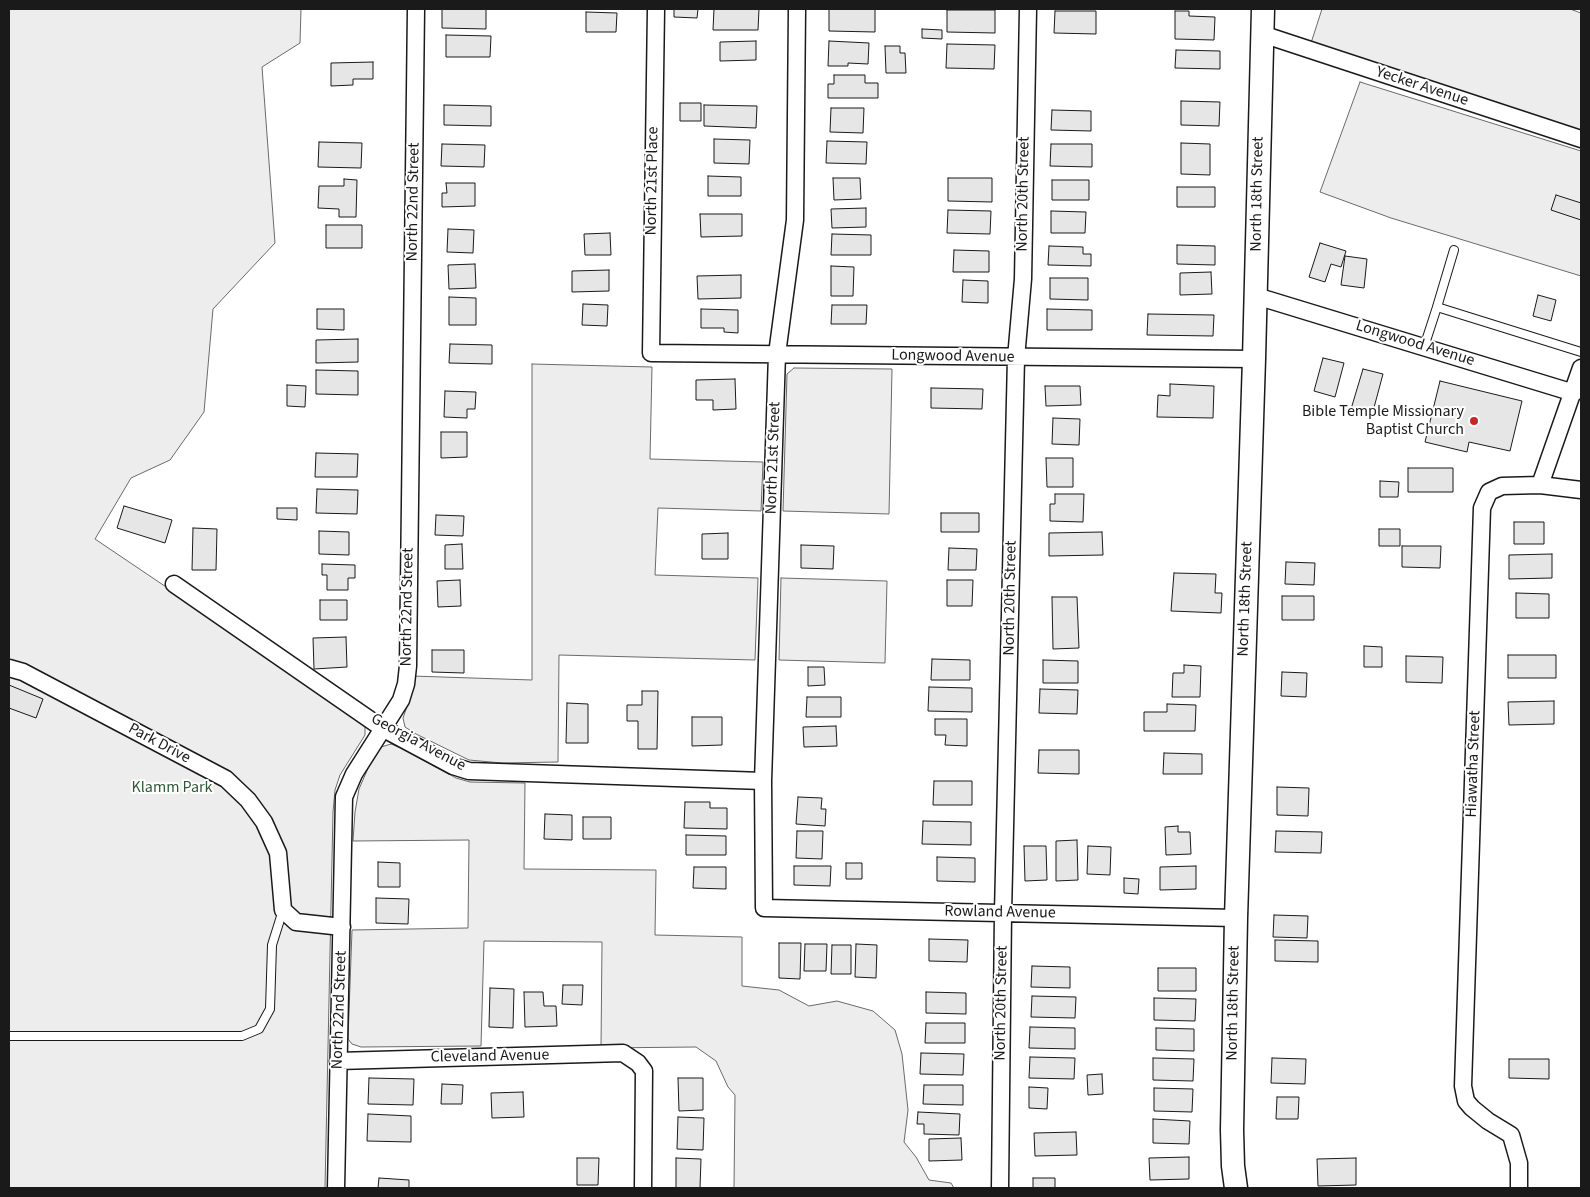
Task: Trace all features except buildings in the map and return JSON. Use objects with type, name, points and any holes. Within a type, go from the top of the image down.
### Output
[{"type":"main road","name":"North 18th Street","points":[[1236,1188],[1232,1130],[1236,918],[1256,296],[1263,9]]},
{"type":"street","name":"North 22nd Street","points":[[336,1188],[344,797],[354,774],[400,700],[406,684],[408,666],[416,9]]},
{"type":"street","name":"North 21st Place","points":[[651,353],[656,9]]},
{"type":"street","name":"North 21st Street","points":[[764,908],[763,781],[777,354],[794,220],[797,9]]},
{"type":"street","name":"North 20th Street","points":[[1000,1188],[1016,358],[1023,279],[1028,9]]},
{"type":"street","name":"Yecker Avenue","points":[[1262,34],[1581,139]]},
{"type":"street","name":"Longwood Avenue","points":[[1256,296],[1574,393]]},
{"type":"street","name":"Longwood Avenue","points":[[651,353],[1254,359]]},
{"type":"street","points":[[1581,368],[1574,393],[1540,485],[1581,490]]},
{"type":"street","name":"Hiawatha Street","points":[[1519,1188],[1519,1163],[1511,1135],[1488,1122],[1472,1108],[1466,1101],[1463,1086],[1482,508],[1489,492],[1502,486],[1540,485]]},
{"type":"street","name":"Georgia Avenue","points":[[174,584],[382,728],[453,766],[469,771],[763,781]]},
{"type":"street","name":"Park Drive","points":[[9,668],[23,672],[226,779],[248,800],[264,822],[278,853],[282,910]]},
{"type":"street","name":"Rowland Avenue","points":[[764,908],[1236,918]]},
{"type":"street","points":[[282,910],[296,922],[342,928]]},
{"type":"street","name":"Cleveland Avenue","points":[[338,1061],[623,1053],[638,1063],[644,1071],[643,1188]]},
{"type":"lane","points":[[1424,347],[1454,250]]},
{"type":"lane","points":[[1437,307],[1581,352]]},
{"type":"lane","points":[[9,1036],[242,1036],[259,1029],[270,1009],[272,945],[282,910]]},
{"type":"green space","name":"Klamm Park","points":[[9,9],[301,9],[300,43],[262,67],[275,243],[213,309],[204,412],[170,460],[131,478],[95,539],[359,717],[365,727],[365,735],[340,775],[335,790],[333,812],[325,1188],[9,1188]]},
{"type":"green space","points":[[1322,9],[1570,9],[1581,13],[1581,131],[1311,43]]},
{"type":"green space","points":[[1360,82],[1581,151],[1581,276],[1391,218],[1320,192]]},
{"type":"green space","points":[[532,364],[652,367],[650,459],[763,462],[761,511],[658,508],[655,575],[758,578],[755,660],[559,655],[558,762],[502,763],[469,760],[405,727],[403,718],[412,692],[412,676],[532,680]]},
{"type":"green space","points":[[794,368],[892,369],[889,514],[783,511],[787,374]]},
{"type":"green space","points":[[781,578],[887,581],[885,663],[779,660]]},
{"type":"green space","points":[[391,744],[456,778],[470,782],[525,783],[524,869],[656,870],[655,935],[742,937],[742,986],[779,990],[809,1006],[837,1001],[873,1011],[895,1030],[902,1054],[908,1110],[904,1142],[916,1157],[929,1180],[951,1183],[954,1188],[734,1188],[735,1095],[728,1087],[716,1061],[696,1047],[601,1048],[602,942],[484,941],[481,1046],[361,1047],[352,1044],[348,1039],[352,930],[468,928],[469,840],[353,841],[359,789],[369,766],[381,747]]},
{"type":"place","name":"Bible Temple Missionary Baptist Church","points":[[1474,421]]}]
